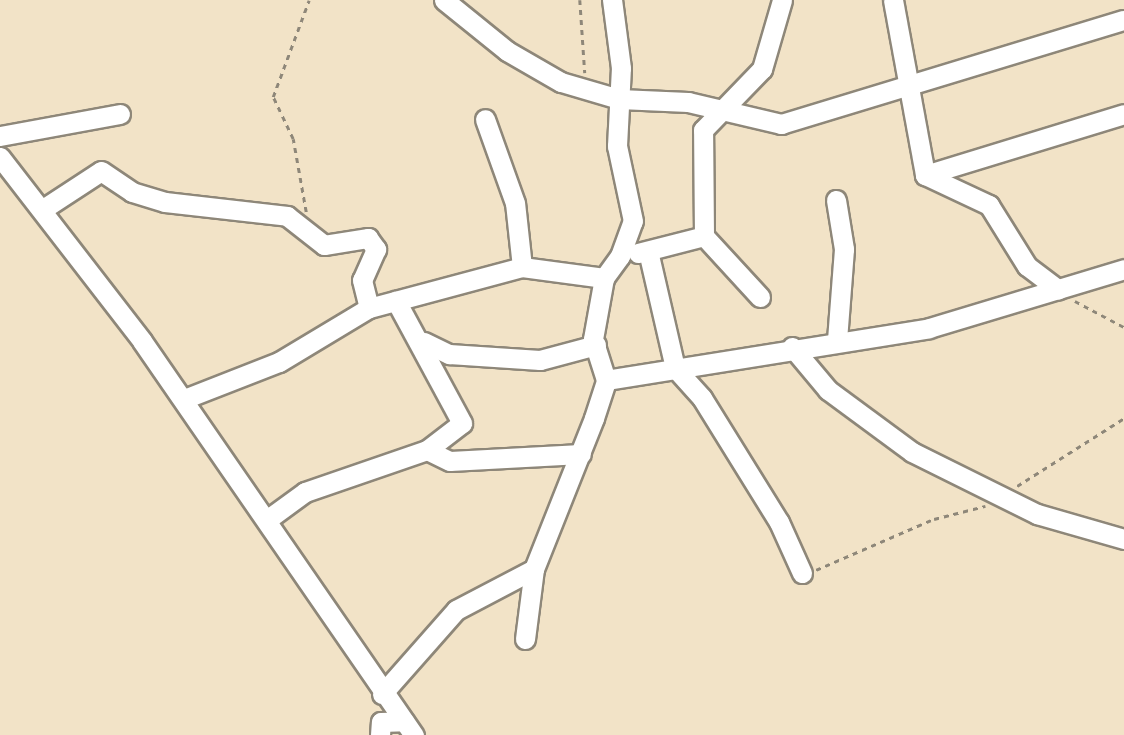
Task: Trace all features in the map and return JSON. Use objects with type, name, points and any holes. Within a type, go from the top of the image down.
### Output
[{"type":"street","points":[[444,0],[528,65],[584,90],[619,99],[688,102],[721,113],[781,124],[907,81],[1023,55],[1124,20]]},
{"type":"street","points":[[525,639],[534,569],[581,454],[606,380],[596,345],[604,278],[620,256],[633,221],[617,146],[619,99],[612,0]]},
{"type":"street","points":[[760,297],[704,236],[703,130],[762,69],[782,0]]},
{"type":"street","points":[[893,0],[925,174]]},
{"type":"street","points":[[0,136],[120,114]]},
{"type":"street","points":[[925,174],[1124,114]]},
{"type":"street","points":[[485,119],[515,203],[522,267]]},
{"type":"street","points":[[0,158],[43,209],[184,399],[268,519],[382,694],[409,728]]},
{"type":"street","points":[[43,209],[101,171],[132,192],[165,202],[287,216],[309,228],[324,245],[373,241],[376,249],[362,280],[369,308]]},
{"type":"street","points":[[925,174],[989,205],[1027,266],[1058,289]]},
{"type":"street","points":[[836,200],[844,249],[837,340]]},
{"type":"street","points":[[620,256],[704,236]]},
{"type":"street","points":[[648,251],[675,368],[702,398],[779,522],[802,573]]},
{"type":"street","points":[[184,399],[279,362],[369,308],[522,267],[604,278]]},
{"type":"street","points":[[606,380],[792,347],[929,328],[1124,269]]},
{"type":"street","points":[[268,519],[305,492],[427,450],[462,423],[424,342],[397,301]]},
{"type":"street","points":[[424,342],[449,354],[540,360],[596,345]]},
{"type":"street","points":[[792,347],[828,390],[873,427],[1002,497],[1124,539]]},
{"type":"street","points":[[427,450],[450,461],[581,454]]},
{"type":"street","points":[[382,694],[456,610],[534,569]]},
{"type":"street","points":[[380,735],[381,722],[409,728]]},
{"type":"path","points":[[309,0],[273,97],[293,139],[309,228]]},
{"type":"path","points":[[580,0],[584,90]]},
{"type":"path","points":[[1058,289],[1124,327]]},
{"type":"path","points":[[802,573],[1002,497],[1124,418]]}]
